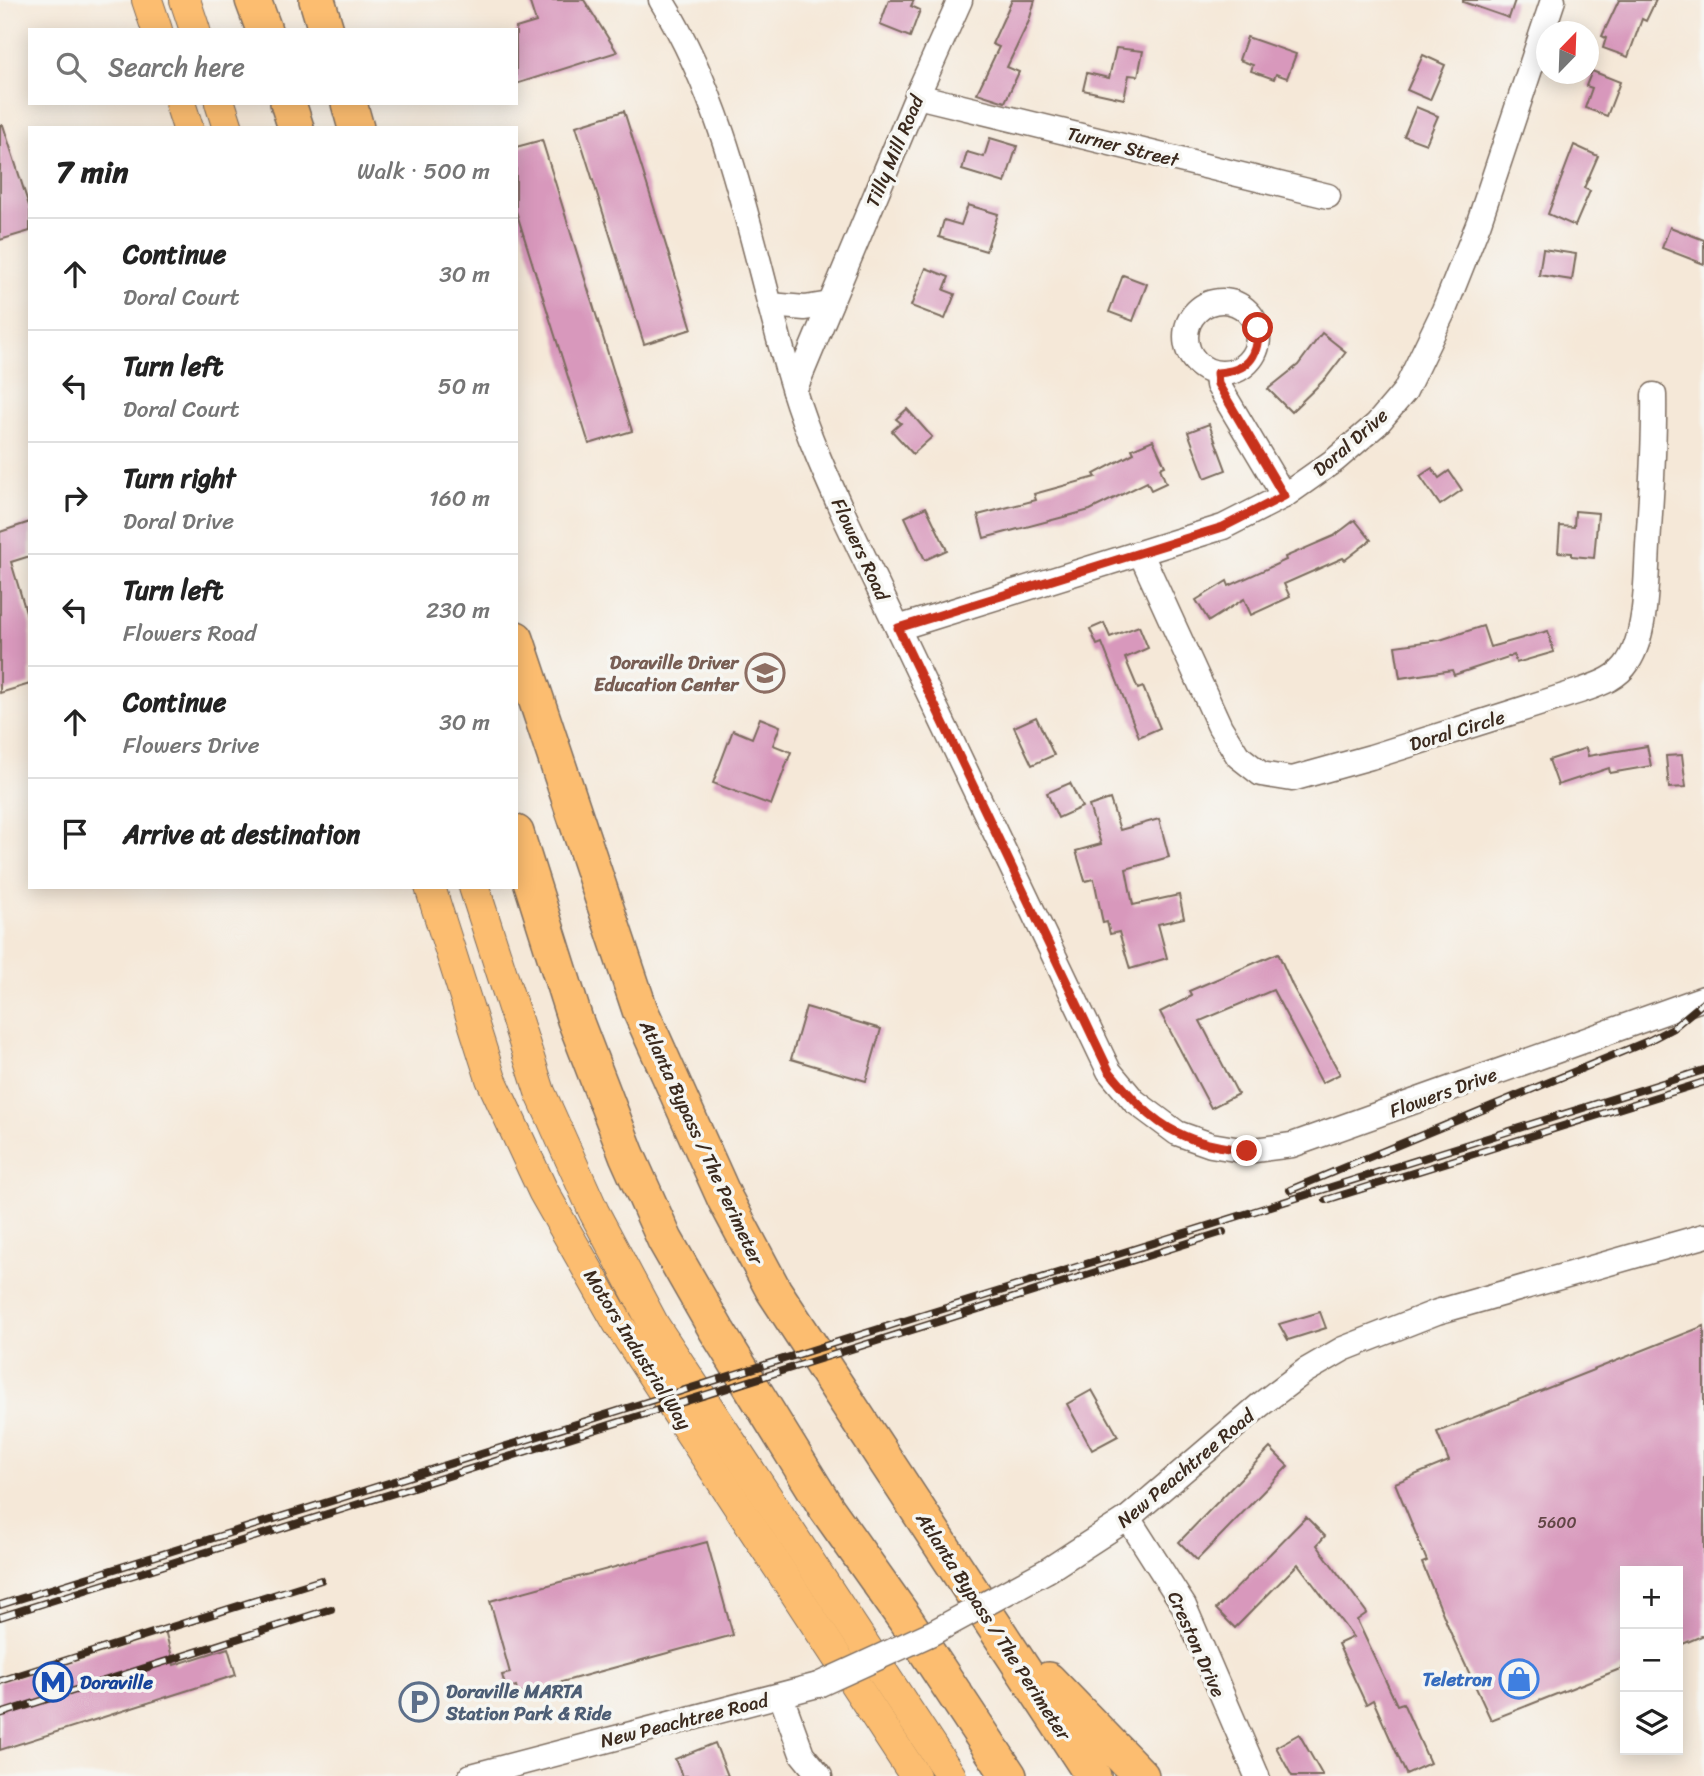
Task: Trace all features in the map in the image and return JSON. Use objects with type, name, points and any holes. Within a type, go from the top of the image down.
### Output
[{"type":"highway","points":[[253,0],[263,28]]},
{"type":"highway","points":[[317,0],[325,28]]},
{"type":"highway","points":[[289,105],[295,126]]},
{"type":"highway","points":[[350,105],[355,126]]},
{"type":"highway","name":"Atlanta Bypass / The Perimeter","points":[[518,645],[640,1010],[725,1199],[774,1291],[1093,1776]]},
{"type":"highway","points":[[518,839],[575,1020],[627,1155],[665,1240],[717,1332],[827,1509],[905,1619],[1009,1776]]},
{"type":"highway","points":[[988,1616],[1141,1776]]},
{"type":"main road","points":[[147,0],[156,28]]},
{"type":"main road","points":[[185,0],[194,28]]},
{"type":"main road","points":[[181,105],[187,126]]},
{"type":"main road","points":[[221,105],[227,126]]},
{"type":"main road","name":"Motors Industrial Way","points":[[431,889],[491,1079],[543,1191],[618,1323],[915,1776]]},
{"type":"main road","name":"Motors Industrial Way","points":[[475,889],[540,1092],[618,1259],[654,1325],[951,1776]]},
{"type":"street","name":"Flowers Road","points":[[661,0],[691,58],[741,191],[793,391],[836,497],[1109,1071],[1134,1101],[1177,1133]]},
{"type":"street","name":"Tilly Mill Road","points":[[793,391],[960,0]]},
{"type":"street","name":"Doral Drive","points":[[898,628],[1223,527],[1284,496],[1335,460],[1377,424],[1405,391],[1444,310],[1479,222],[1553,0]]},
{"type":"street","name":"Turner Street","points":[[917,96],[1328,196]]},
{"type":"street","points":[[770,305],[805,308],[830,304]]},
{"type":"street","points":[[1217,373],[1218,384],[1284,496]]},
{"type":"street","name":"Doral Circle","points":[[1141,554],[1220,727],[1238,756],[1261,774],[1292,779],[1371,757],[1583,690],[1611,679],[1628,662],[1639,635],[1645,589],[1652,487],[1654,395]]},
{"type":"street","name":"Flowers Drive","points":[[1177,1133],[1211,1145],[1247,1151],[1310,1141],[1704,998]]},
{"type":"street","name":"New Peachtree Road","points":[[478,1775],[818,1685],[932,1633],[1048,1570],[1128,1518],[1260,1405],[1304,1371],[1343,1349],[1437,1312],[1704,1236]]},
{"type":"street","name":"Creston Drive","points":[[1128,1518],[1184,1606],[1257,1776]]},
{"type":"street","points":[[780,1696],[802,1754],[820,1776]]},
{"type":"building","points":[[529,0],[584,0],[617,52],[518,83],[516,28],[536,22]]},
{"type":"building","points":[[889,0],[914,0],[911,6],[920,10],[910,37],[880,25]]},
{"type":"building","points":[[1012,0],[1035,0],[1029,21],[1007,67],[1019,72],[1005,102],[977,93],[999,47],[992,44]]},
{"type":"building","points":[[1463,0],[1515,0],[1509,18]]},
{"type":"building","points":[[1619,0],[1656,0],[1646,21],[1642,19],[1628,57],[1603,48],[1606,38],[1602,36]]},
{"type":"building","points":[[1247,37],[1296,54],[1287,78],[1276,74],[1274,79],[1251,71],[1253,65],[1239,60]]},
{"type":"building","points":[[1116,48],[1143,51],[1138,76],[1129,75],[1124,99],[1083,90],[1087,73],[1109,78]]},
{"type":"building","points":[[1423,55],[1445,65],[1430,100],[1407,90]]},
{"type":"building","points":[[1599,74],[1620,82],[1607,116],[1585,108],[1592,88],[1586,86],[1599,84]]},
{"type":"building","points":[[1416,107],[1438,116],[1426,144],[1404,136]]},
{"type":"building","points":[[624,111],[692,329],[644,344],[576,126]]},
{"type":"building","points":[[0,125],[3,125],[28,203],[28,232],[0,240]]},
{"type":"building","points":[[990,138],[1017,146],[1005,183],[962,170],[967,152],[984,157]]},
{"type":"building","points":[[542,140],[632,431],[589,444],[518,217],[518,146]]},
{"type":"building","points":[[1574,145],[1598,156],[1584,188],[1590,191],[1575,226],[1548,214]]},
{"type":"building","points":[[968,205],[998,214],[986,251],[939,237],[944,220],[961,225]]},
{"type":"building","points":[[1670,227],[1704,240],[1704,264],[1662,248]]},
{"type":"building","points":[[1543,249],[1576,254],[1572,280],[1539,275]]},
{"type":"building","points":[[926,268],[949,277],[944,290],[955,294],[945,319],[911,306]]},
{"type":"building","points":[[1123,275],[1147,284],[1133,321],[1109,312]]},
{"type":"building","points":[[1322,333],[1346,352],[1326,378],[1291,412],[1268,389],[1298,365]]},
{"type":"building","points":[[907,409],[932,437],[913,454],[892,431],[901,423],[896,419]]},
{"type":"building","points":[[1209,424],[1226,470],[1205,478],[1188,432]]},
{"type":"building","points":[[1153,440],[1165,466],[1160,468],[1166,483],[1151,490],[1147,482],[1090,510],[984,538],[978,515],[1036,500],[1034,494],[1096,477],[1094,474],[1134,453],[1132,449]]},
{"type":"building","points":[[1432,468],[1439,478],[1449,471],[1462,490],[1440,505],[1420,476]]},
{"type":"building","points":[[926,507],[947,550],[925,560],[905,517]]},
{"type":"building","points":[[1575,511],[1598,513],[1594,558],[1558,552],[1560,526],[1574,527]]},
{"type":"building","points":[[1355,520],[1371,540],[1345,560],[1343,558],[1284,584],[1290,597],[1251,615],[1244,599],[1209,621],[1196,600],[1227,581],[1229,586],[1286,560],[1285,557],[1334,536]]},
{"type":"building","points":[[28,523],[28,557],[11,562],[28,618],[28,685],[0,693],[0,532]]},
{"type":"building","points":[[1104,623],[1110,637],[1139,626],[1148,648],[1125,658],[1138,689],[1143,687],[1160,728],[1139,737],[1102,643],[1097,645],[1090,629]]},
{"type":"building","points":[[1483,626],[1490,647],[1548,631],[1554,652],[1516,663],[1514,655],[1454,675],[1452,670],[1400,678],[1395,646],[1440,640]]},
{"type":"building","points":[[1036,717],[1054,755],[1032,765],[1014,727]]},
{"type":"building","points":[[760,718],[780,726],[773,745],[791,752],[771,805],[713,783],[733,730],[752,738]]},
{"type":"building","points":[[1647,746],[1651,766],[1610,773],[1609,768],[1558,785],[1549,760],[1586,748],[1588,756]]},
{"type":"building","points":[[1682,755],[1686,787],[1669,788],[1666,756]]},
{"type":"building","points":[[1070,783],[1082,807],[1058,818],[1047,793]]},
{"type":"building","points":[[1110,799],[1120,830],[1159,819],[1169,857],[1126,869],[1133,905],[1179,895],[1184,918],[1158,924],[1167,958],[1130,969],[1119,932],[1110,934],[1107,922],[1103,923],[1094,879],[1085,881],[1076,851],[1101,844],[1089,806]]},
{"type":"building","points":[[1278,953],[1292,985],[1340,1074],[1322,1083],[1273,990],[1200,1021],[1238,1094],[1211,1108],[1160,1012],[1192,996],[1189,991]]},
{"type":"building","points":[[806,1007],[881,1029],[866,1081],[791,1059]]},
{"type":"building","points":[[1320,1312],[1326,1328],[1288,1340],[1279,1324]]},
{"type":"building","points":[[1704,1326],[1704,1635],[1683,1644],[1683,1566],[1620,1566],[1620,1669],[1491,1720],[1422,1563],[1427,1561],[1395,1483],[1449,1461],[1437,1432]]},
{"type":"building","points":[[1092,1390],[1118,1436],[1092,1450],[1067,1404]]},
{"type":"building","points":[[1270,1448],[1288,1466],[1197,1560],[1179,1542]]},
{"type":"building","points":[[1306,1517],[1325,1536],[1317,1545],[1367,1613],[1357,1620],[1397,1705],[1403,1703],[1430,1763],[1406,1774],[1373,1700],[1366,1704],[1338,1644],[1353,1637],[1298,1564],[1235,1628],[1216,1609]]},
{"type":"building","points":[[707,1542],[733,1635],[518,1694],[516,1686],[506,1689],[502,1675],[510,1673],[490,1601]]},
{"type":"building","points":[[165,1630],[174,1665],[228,1648],[236,1675],[0,1750],[0,1682]]},
{"type":"building","points":[[1299,1734],[1323,1776],[1292,1776],[1276,1747]]},
{"type":"building","points":[[715,1743],[728,1776],[682,1776],[675,1759]]},
{"type":"railway","points":[[1290,1190],[1648,1041],[1673,1028],[1704,1002]]},
{"type":"railway","points":[[0,1605],[1704,1070]]},
{"type":"railway","points":[[1326,1200],[1704,1082]]},
{"type":"railway","points":[[0,1617],[1223,1232]]},
{"type":"railway","points":[[0,1681],[321,1580]]},
{"type":"railway","points":[[0,1714],[331,1609]]},
{"type":"place","name":"Doraville Driver Education Center","points":[[765,673]]},
{"type":"place","name":"Teletron","points":[[1519,1679]]},
{"type":"place","name":"Doraville","points":[[53,1682]]},
{"type":"place","name":"Doraville MARTA Station Park & Ride","points":[[419,1702]]},
{"type":"route","points":[[1247,1151],[1211,1145],[1177,1133],[1134,1101],[1109,1071],[898,628],[1223,527],[1284,496],[1218,384],[1217,373],[1231,372],[1244,366],[1254,356],[1259,342],[1258,328]]}]
